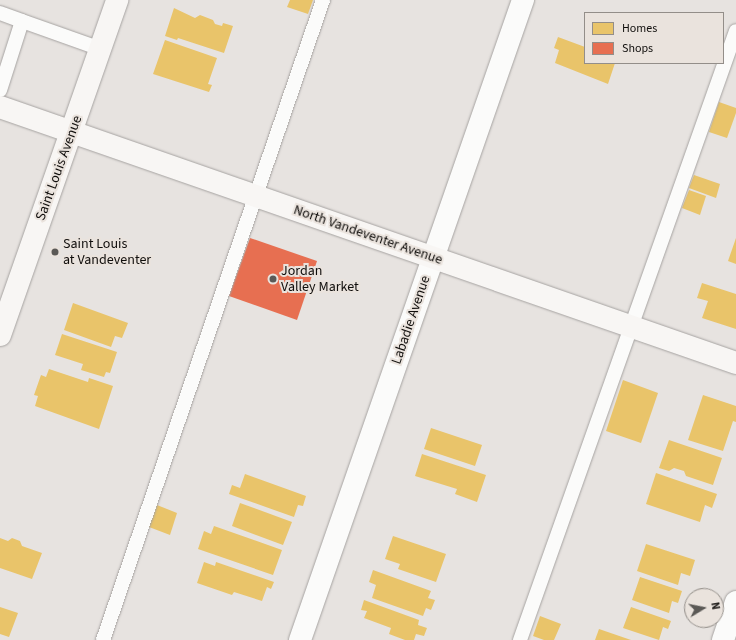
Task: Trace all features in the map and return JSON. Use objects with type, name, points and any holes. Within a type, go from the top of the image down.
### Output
[{"type":"main road","name":"Saint Louis Avenue","points":[[0,335],[117,0]]},
{"type":"main road","name":"North Vandeventer Avenue","points":[[0,107],[736,363]]},
{"type":"street","name":"Labadie Avenue","points":[[300,640],[523,0]]},
{"type":"street","points":[[723,640],[736,602]]},
{"type":"lane","points":[[103,640],[323,0]]},
{"type":"lane","points":[[0,13],[101,49]]},
{"type":"lane","points":[[0,90],[6,52],[22,21]]},
{"type":"lane","points":[[724,64],[736,30]]},
{"type":"lane","points":[[520,640],[724,64]]},
{"type":"building: Homes","points":[[290,0],[313,0],[308,14],[287,7]]},
{"type":"building: Homes","points":[[174,8],[195,18],[200,15],[213,20],[215,24],[222,26],[223,23],[233,26],[224,53],[178,38],[177,40],[165,36]]},
{"type":"building: Homes","points":[[558,37],[584,47],[584,64],[615,64],[608,84],[555,63],[559,50],[554,48]]},
{"type":"building: Homes","points":[[165,40],[217,58],[208,84],[212,85],[209,92],[153,74]]},
{"type":"building: Homes","points":[[719,102],[736,108],[736,113],[727,138],[709,132]]},
{"type":"building: Homes","points":[[694,175],[720,184],[716,198],[689,188]]},
{"type":"building: Homes","points":[[689,190],[706,196],[700,215],[682,208]]},
{"type":"building: Homes","points":[[736,238],[736,264],[728,261]]},
{"type":"building: Homes","points":[[702,283],[736,294],[736,329],[702,318],[708,301],[697,298]]},
{"type":"building: Homes","points":[[73,303],[128,323],[122,338],[115,336],[111,347],[64,330]]},
{"type":"building: Homes","points":[[62,334],[117,352],[110,373],[106,372],[104,377],[81,370],[83,364],[55,355]]},
{"type":"building: Homes","points":[[49,369],[88,382],[89,378],[113,386],[99,429],[35,406],[38,396],[34,395],[41,375],[46,377]]},
{"type":"building: Homes","points":[[623,380],[658,393],[641,443],[606,431]]},
{"type":"building: Homes","points":[[703,395],[736,406],[736,422],[733,421],[723,451],[688,440]]},
{"type":"building: Homes","points":[[431,428],[482,445],[475,466],[424,449]]},
{"type":"building: Homes","points":[[669,440],[722,458],[713,485],[686,476],[684,471],[674,468],[669,471],[659,468]]},
{"type":"building: Homes","points":[[422,454],[486,475],[477,502],[455,494],[457,489],[415,476]]},
{"type":"building: Homes","points":[[656,473],[717,494],[712,508],[705,505],[700,522],[646,504]]},
{"type":"building: Homes","points":[[245,474],[306,496],[303,506],[298,505],[294,517],[229,494],[232,485],[240,488]]},
{"type":"building: Homes","points":[[240,503],[292,522],[283,545],[232,526]]},
{"type":"building: Homes","points":[[157,505],[177,513],[170,535],[149,527]]},
{"type":"building: Homes","points":[[214,526],[282,550],[273,575],[198,549],[204,531],[211,534]]},
{"type":"building: Homes","points":[[393,536],[446,554],[436,582],[398,569],[400,564],[385,559]]},
{"type":"building: Homes","points":[[0,538],[8,541],[12,538],[20,541],[22,546],[42,553],[32,579],[0,568]]},
{"type":"building: Homes","points":[[646,544],[695,560],[690,576],[681,573],[678,585],[637,571]]},
{"type":"building: Homes","points":[[204,562],[215,566],[216,562],[274,582],[271,589],[267,587],[262,601],[234,592],[232,595],[197,583]]},
{"type":"building: Homes","points":[[373,570],[431,591],[428,598],[435,600],[431,610],[426,608],[423,616],[372,598],[376,585],[369,582]]},
{"type":"building: Homes","points":[[640,577],[682,591],[678,603],[672,601],[669,613],[632,600]]},
{"type":"building: Homes","points":[[364,600],[419,620],[418,625],[427,628],[424,636],[416,634],[414,640],[405,640],[389,634],[391,628],[364,618],[367,611],[361,610]]},
{"type":"building: Homes","points":[[0,607],[18,613],[9,637],[0,634]]},
{"type":"building: Homes","points":[[631,607],[671,621],[668,629],[663,627],[659,640],[623,628]]},
{"type":"building: Homes","points":[[540,616],[561,624],[554,640],[544,640],[533,636]]},
{"type":"building: Homes","points":[[599,629],[631,640],[595,640]]},
{"type":"building: Shops","name":"Jordan Valley Market","points":[[250,238],[317,261],[297,320],[229,296]]},
{"type":"place","name":"Saint Louis at Vandeventer","points":[[55,252]]},
{"type":"place","name":"Jordan Valley Market","points":[[273,279]]}]
